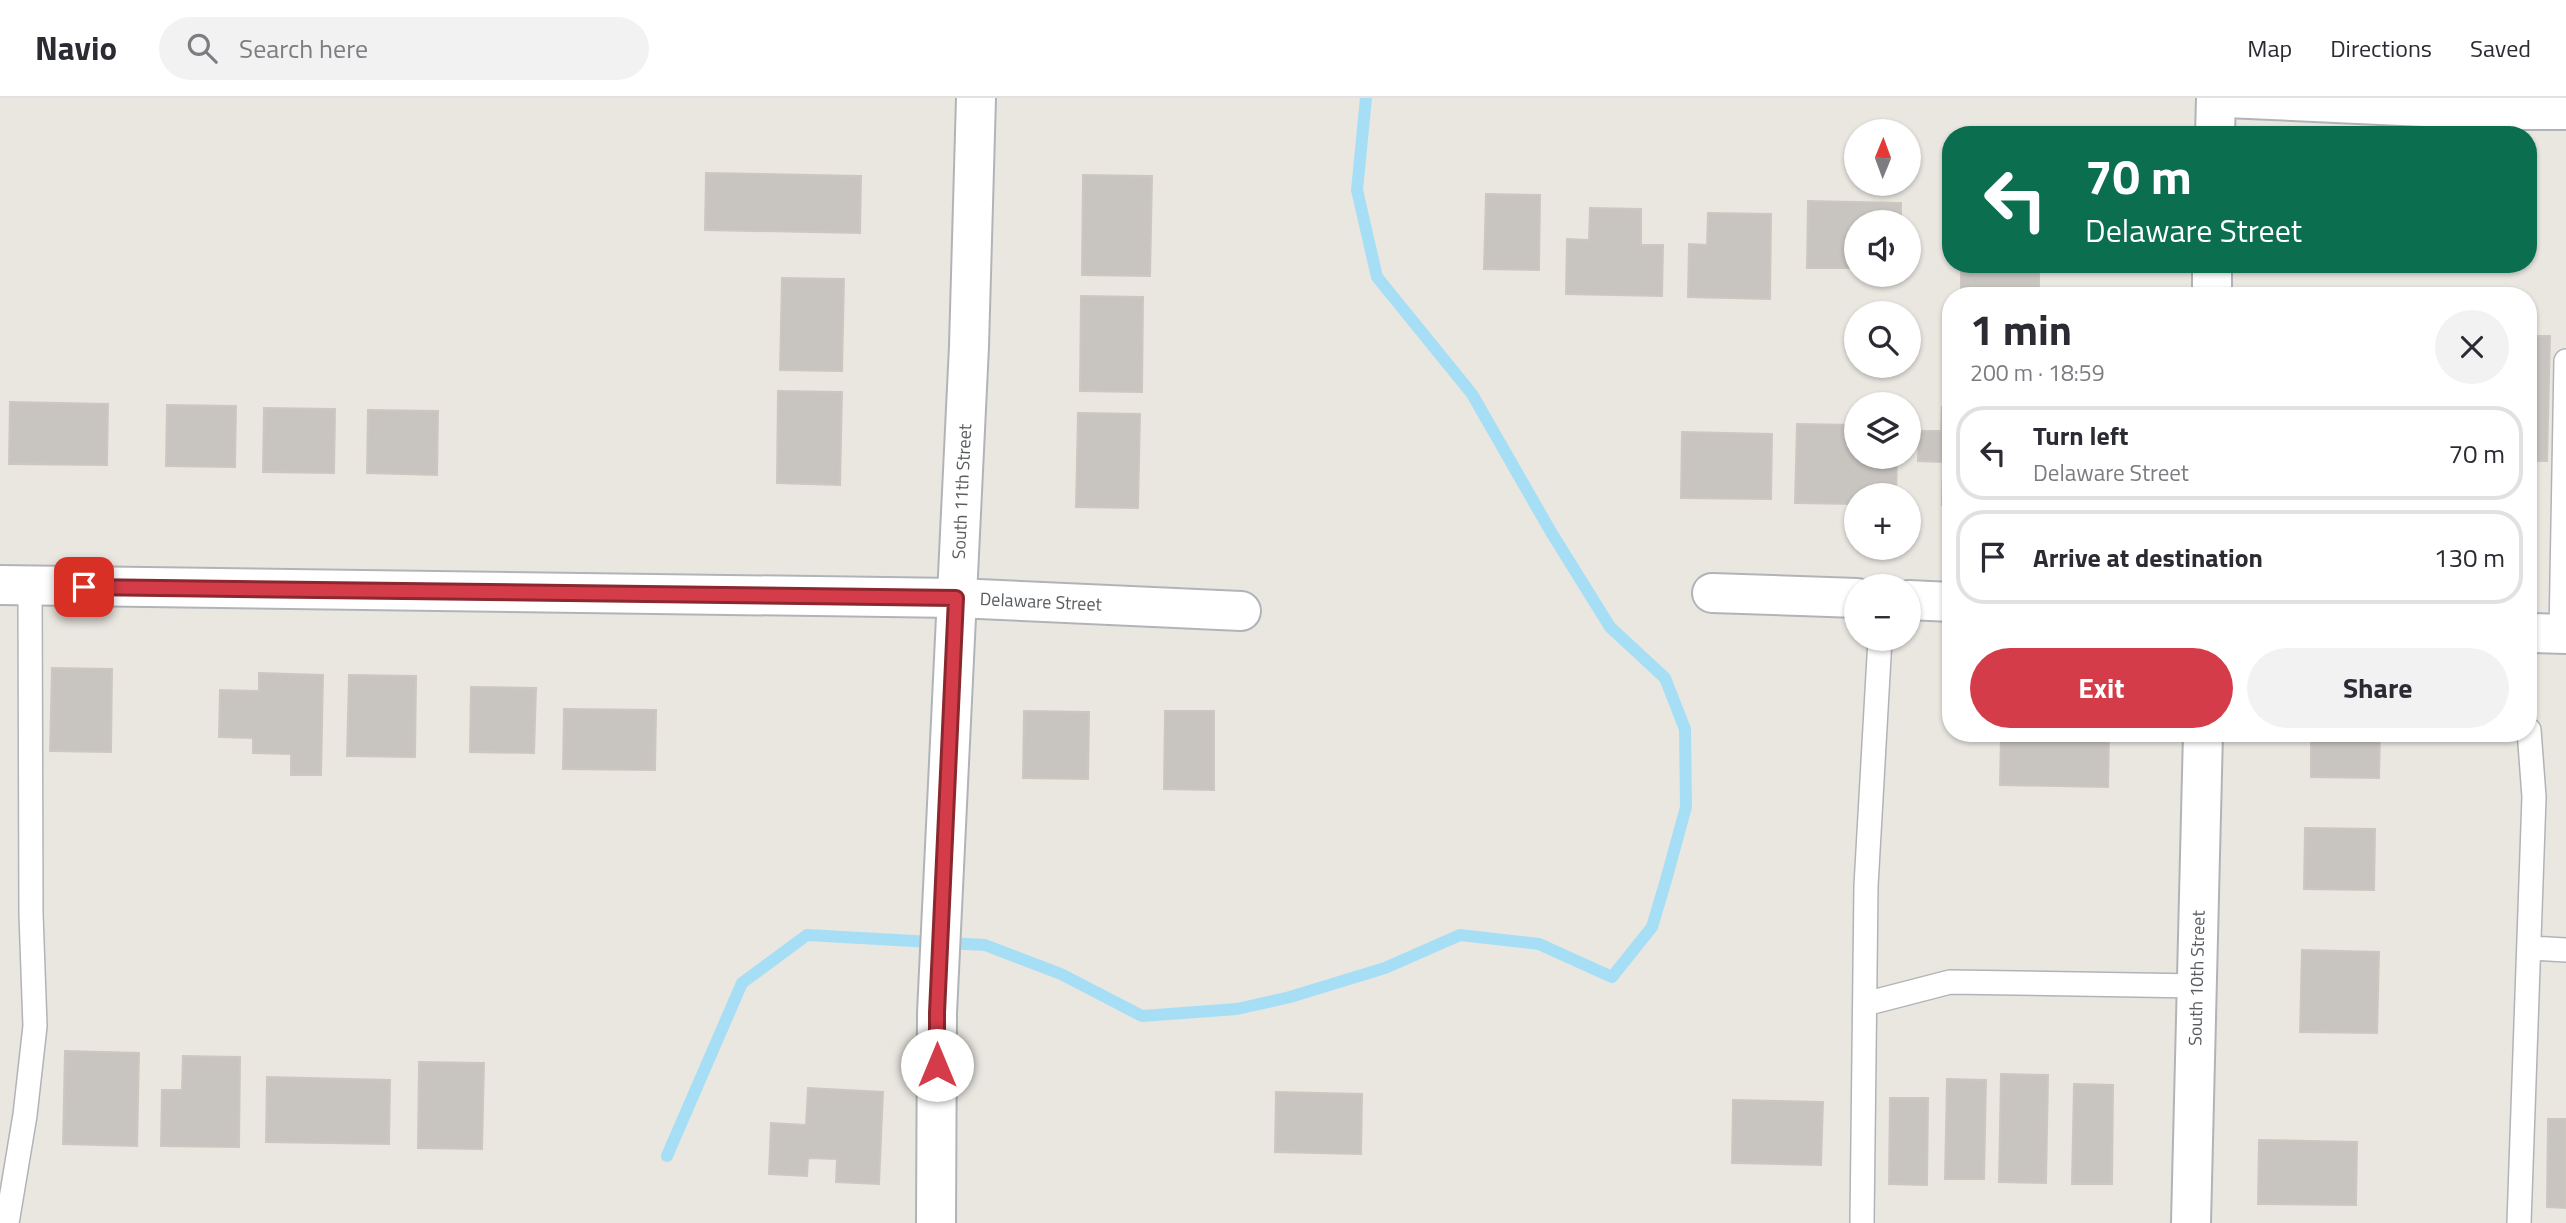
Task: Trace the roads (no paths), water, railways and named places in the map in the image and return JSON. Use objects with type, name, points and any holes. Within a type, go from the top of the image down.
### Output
[{"type":"street","name":"South 11th Street","points":[[936,1223],[937,1013],[969,346],[976,98]]},
{"type":"street","points":[[2215,126],[2216,98]]},
{"type":"street","points":[[2227,98],[2489,110],[2566,110]]},
{"type":"street","name":"Delaware Street","points":[[15,586],[956,598],[1241,611]]},
{"type":"street","points":[[1712,593],[1844,598]]},
{"type":"street","points":[[1921,600],[1942,601]]},
{"type":"street","name":"South 10th Street","points":[[2192,1223],[2203,742]]},
{"type":"lane","points":[[2552,634],[2566,361]]},
{"type":"lane","points":[[6,1223],[25,1115],[35,1026],[15,586]]},
{"type":"lane","points":[[1862,1223],[1866,886],[1879,651]]},
{"type":"lane","points":[[2519,1223],[2534,797],[2530,742]]},
{"type":"lane","points":[[2529,948],[2566,950]]},
{"type":"lane","points":[[1865,1004],[1950,982],[2197,986]]},
{"type":"waterway","points":[[667,1156],[742,983],[807,935],[985,945],[1061,974],[1142,1016],[1237,1009],[1290,997],[1385,968],[1460,935],[1539,944],[1612,977],[1652,927],[1686,807],[1685,729],[1665,678],[1610,627],[1551,532],[1472,394],[1377,277],[1357,190],[1366,98]]}]
